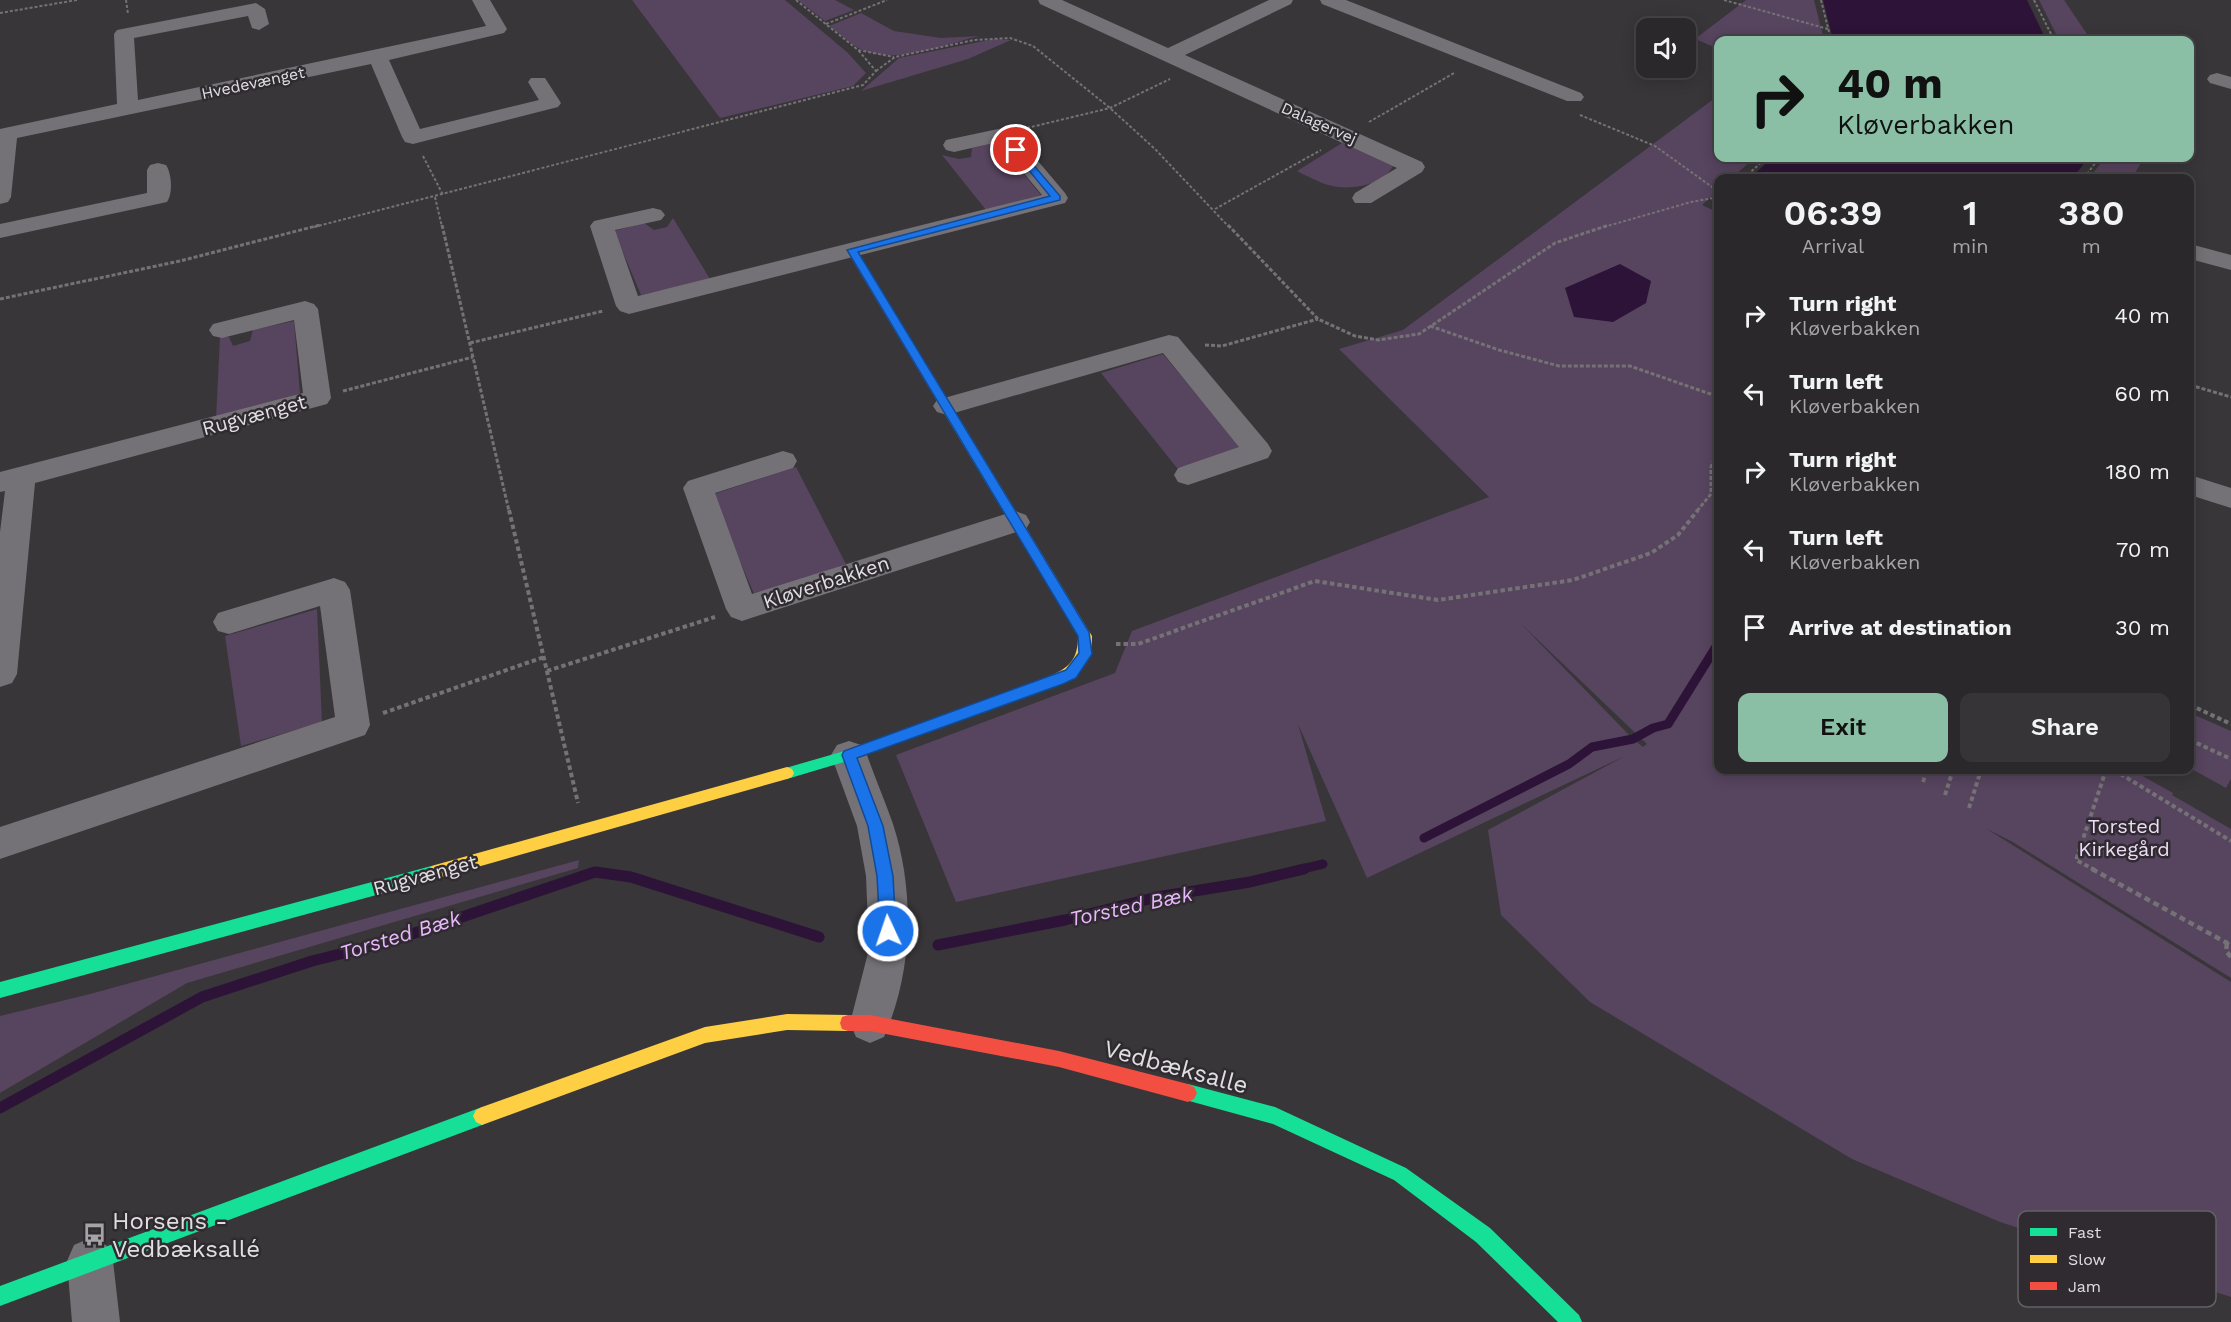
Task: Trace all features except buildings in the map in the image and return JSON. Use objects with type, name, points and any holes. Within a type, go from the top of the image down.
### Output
[{"type":"street","name":"Hvedevænget","points":[[0,198],[4,134],[378,57],[497,29],[481,0]]},
{"type":"street","name":"Dalagervej","points":[[1047,0],[1414,166],[1363,198]]},
{"type":"street","points":[[1169,56],[1284,0]]},
{"type":"street","points":[[1329,0],[1575,97]]},
{"type":"street","points":[[128,109],[124,34],[256,9],[260,24]]},
{"type":"street","points":[[378,57],[413,137],[551,103],[538,82]]},
{"type":"street","points":[[653,215],[602,226],[629,306],[1057,198],[1003,134],[954,145]]},
{"type":"street","points":[[0,231],[159,196],[158,170]]},
{"type":"street","points":[[852,250],[1085,636],[1086,654],[1071,674],[849,755],[875,826],[885,876],[889,949],[870,1023]]},
{"type":"street","points":[[2194,252],[2231,263]]},
{"type":"street","name":"Rugvænget","points":[[0,674],[11,479],[317,399],[305,309],[222,330]]},
{"type":"street","points":[[947,406],[1169,343],[1258,452],[1188,475]]},
{"type":"street","name":"Kløverbakken","points":[[783,461],[698,488],[742,609],[1015,522]]},
{"type":"street","points":[[2194,486],[2231,498]]},
{"type":"street","points":[[0,843],[353,725],[334,590],[229,622]]},
{"type":"street","name":"Rugvænget","points":[[0,990],[585,832],[849,755]]},
{"type":"street","name":"Vedbæksalle","points":[[0,1296],[90,1261],[168,1235],[552,1089],[705,1035],[787,1022],[870,1023],[1059,1059],[1275,1116],[1400,1173],[1483,1235],[1572,1322]]},
{"type":"street","points":[[90,1261],[96,1322]]},
{"type":"path","points":[[0,13],[77,0]]},
{"type":"path","points":[[796,0],[858,50],[876,71]]},
{"type":"path","points":[[826,24],[887,0]]},
{"type":"path","points":[[1724,0],[1828,29]]},
{"type":"path","points":[[1821,0],[1830,36]]},
{"type":"path","points":[[2034,0],[2052,36]]},
{"type":"path","points":[[858,50],[895,57],[974,40],[1010,38],[1024,42],[1044,54],[1110,108],[1163,157],[1318,319],[1343,334],[1369,341],[1395,341],[1419,334],[1555,243],[1615,223],[1714,198]]},
{"type":"path","points":[[0,299],[180,261],[856,87],[863,85],[876,71],[895,57]]},
{"type":"path","points":[[1003,134],[1110,108],[1195,67]]},
{"type":"path","points":[[1575,97],[1655,146],[1714,188]]},
{"type":"path","points":[[413,137],[443,195]]},
{"type":"path","points":[[1748,174],[1762,162]]},
{"type":"path","points":[[435,197],[585,832]]},
{"type":"path","points":[[470,343],[581,315],[629,306]]},
{"type":"path","points":[[1169,343],[1222,346],[1318,319]]},
{"type":"path","points":[[1430,326],[1499,350],[1559,366],[1630,366],[1714,396]]},
{"type":"path","points":[[317,399],[473,357]]},
{"type":"path","points":[[2194,386],[2231,397]]},
{"type":"path","points":[[1085,644],[1138,644],[1314,580],[1438,600],[1573,580],[1651,553],[1678,535],[1711,494],[1711,467],[1714,460]]},
{"type":"path","points":[[547,671],[687,624],[742,609]]},
{"type":"path","points":[[353,725],[418,699],[544,657]]},
{"type":"path","points":[[2194,707],[2231,724]]},
{"type":"path","points":[[2194,742],[2231,759]]},
{"type":"path","points":[[1923,782],[1926,774]]},
{"type":"path","points":[[1945,795],[1952,774]]},
{"type":"path","points":[[1969,808],[1980,774]]},
{"type":"path","points":[[2105,774],[2076,860],[2229,942],[2226,951],[2231,957]]},
{"type":"path","points":[[2121,774],[2231,841]]},
{"type":"green space","points":[[632,0],[785,0],[848,53],[866,73],[853,86],[720,118]]},
{"type":"green space","points":[[798,0],[835,0],[854,10],[825,21]]},
{"type":"green space","points":[[1746,0],[1814,0],[1823,36],[1714,36],[1714,47],[1696,38]]},
{"type":"green space","points":[[2039,0],[2064,0],[2088,36],[2057,36]]},
{"type":"green space","points":[[861,13],[894,31],[941,38],[979,36],[917,53],[884,55],[855,46],[829,26]]},
{"type":"green space","points":[[994,39],[1011,40],[968,59],[861,91],[899,58]]},
{"type":"green space","points":[[1714,99],[1714,162],[1750,162],[1736,174],[1714,174],[1714,194],[1702,205],[1714,211],[1714,774],[2139,774],[2231,829],[2231,978],[2011,841],[1987,829],[2231,982],[2231,1297],[2216,1292],[2216,1211],[2018,1211],[2018,1228],[2000,1222],[1852,1159],[1590,1002],[1501,915],[1488,830],[1625,756],[1367,878],[1298,724],[1326,821],[956,902],[896,755],[1115,673],[1132,631],[1489,497],[1339,349],[1403,330]],"holes":[[[1521,624],[1647,744],[1643,747],[1633,739]]]},
{"type":"green space","points":[[997,142],[1041,195],[986,210],[942,155],[959,159],[971,157],[972,148]]},
{"type":"green space","points":[[1342,143],[1393,166],[1381,178],[1355,187],[1328,185],[1297,171]]},
{"type":"green space","points":[[2102,162],[2142,162],[2134,174],[2092,174]]},
{"type":"green space","points":[[673,218],[710,279],[641,295],[614,231],[644,223],[654,230],[667,227]]},
{"type":"green space","points":[[294,321],[300,394],[216,419],[220,337],[229,337],[233,346],[250,341],[253,330]]},
{"type":"green space","points":[[1163,354],[1243,450],[1177,468],[1101,373]]},
{"type":"green space","points":[[796,467],[846,564],[755,596],[711,495]]},
{"type":"green space","points":[[317,609],[322,722],[241,746],[225,636]]},
{"type":"green space","name":"Torsted Kirkegård","points":[[2194,715],[2231,731],[2231,779],[2226,788],[2194,770]]},
{"type":"green space","points":[[579,860],[578,868],[187,983],[0,1093],[0,1016],[90,994]]},
{"type":"shaded area","points":[[1823,0],[2027,0],[2044,36],[1832,36]]},
{"type":"shaded area","points":[[1768,162],[2085,162],[2076,174],[1754,174]]},
{"type":"shaded area","points":[[1620,264],[1651,281],[1646,303],[1613,322],[1574,317],[1565,288]]},
{"type":"waterway","name":"Torsted Bæk","points":[[1424,838],[1569,764],[1592,747],[1633,739],[1653,728],[1668,724],[1714,650]]},
{"type":"waterway","name":"Torsted Bæk","points":[[1298,870],[1323,864]]},
{"type":"waterway","name":"Torsted Bæk","points":[[938,945],[1065,920],[1157,897],[1250,882],[1304,869]]},
{"type":"waterway","name":"Torsted Bæk","points":[[0,1108],[202,997],[312,961],[388,942],[595,872],[631,877],[819,937]]},
{"type":"traffic: fast","points":[[787,773],[849,755],[1049,682]]},
{"type":"traffic: fast","points":[[0,990],[435,872]]},
{"type":"traffic: fast","points":[[1188,1093],[1275,1116],[1400,1174],[1483,1235],[1572,1322]]},
{"type":"traffic: fast","points":[[0,1296],[482,1116]]},
{"type":"traffic: slow","points":[[944,403],[1085,636],[1084,654],[1081,661],[1072,671],[1049,682]]},
{"type":"traffic: slow","points":[[435,872],[787,773]]},
{"type":"traffic: slow","points":[[482,1116],[705,1035],[787,1022],[848,1023]]},
{"type":"traffic: jam","points":[[852,251],[944,403]]},
{"type":"traffic: jam","points":[[848,1023],[870,1023],[1059,1059],[1188,1093]]},
{"type":"place","name":"Horsens - Vedbæksallé","points":[[94,1235]]},
{"type":"route","points":[[888,931],[885,876],[875,826],[849,755],[1058,680],[1071,674],[1086,654],[1085,636],[852,250],[1057,198],[1016,150]]}]
